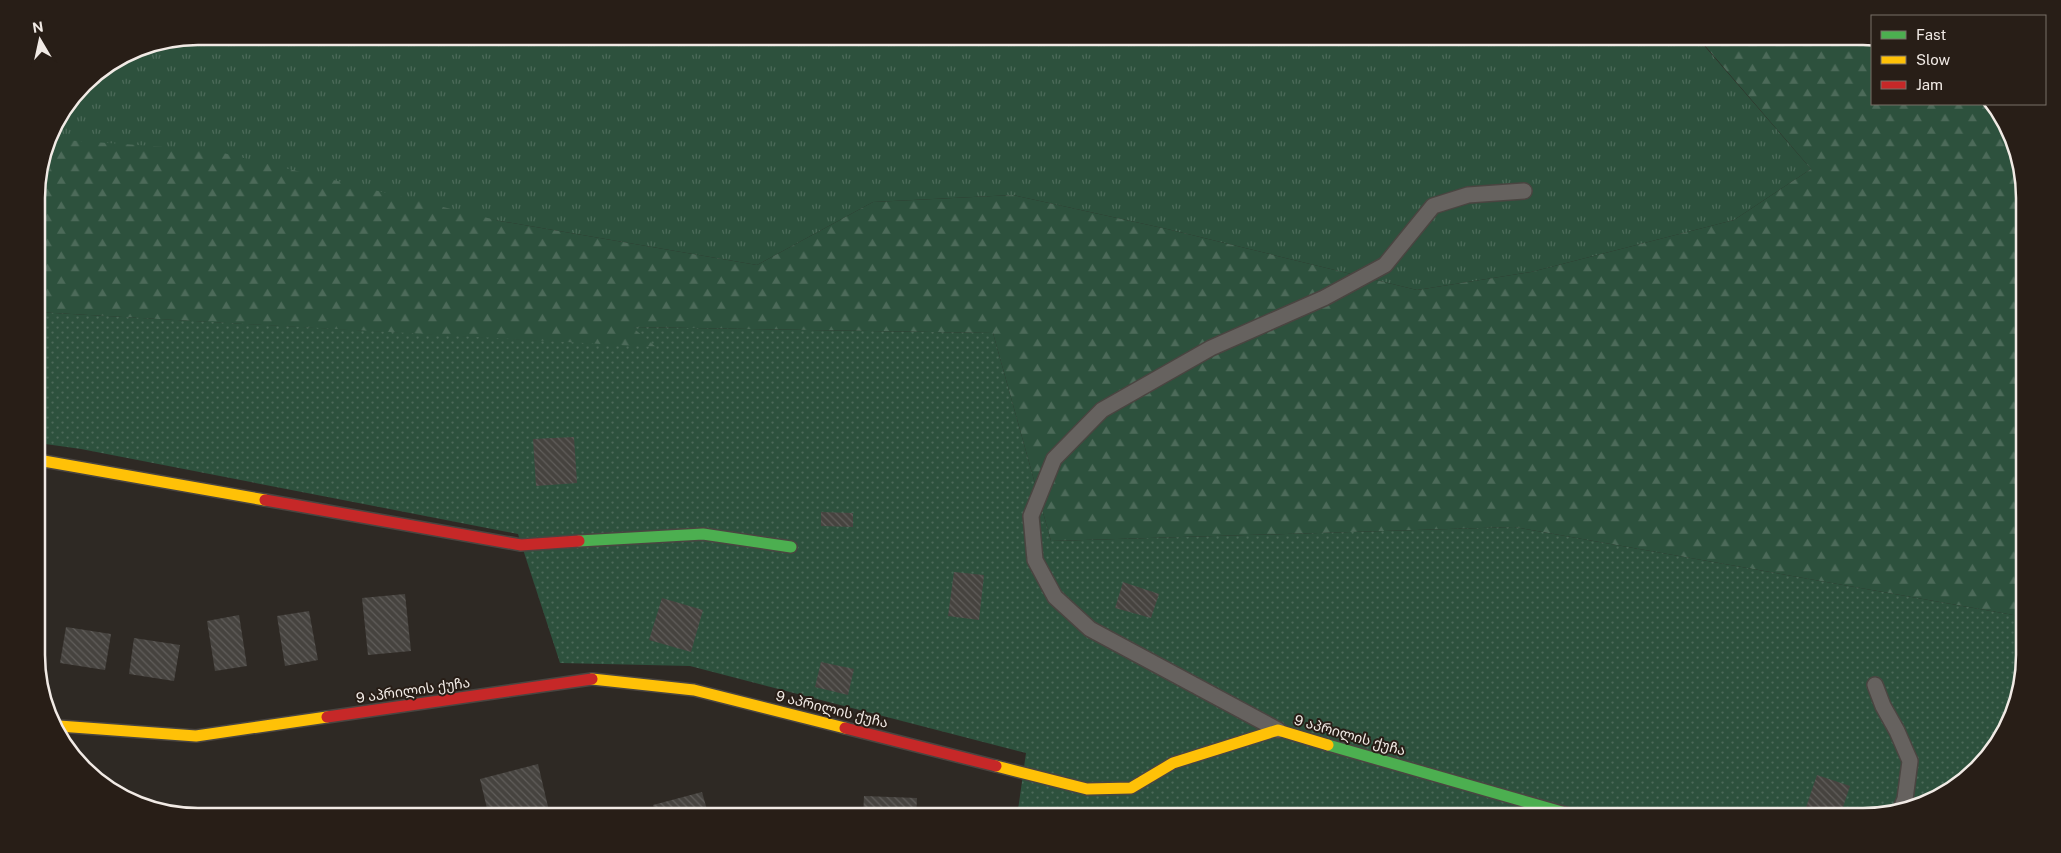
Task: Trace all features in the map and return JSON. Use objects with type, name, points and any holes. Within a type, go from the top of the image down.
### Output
[{"type":"street","points":[[45,461],[521,545],[704,534],[791,546]]},
{"type":"street","name":"9 აპრილის ქუჩა","points":[[63,726],[196,736],[592,679],[694,690],[1087,789],[1131,788],[1173,763],[1278,730],[1548,808]]},
{"type":"lane","points":[[1278,730],[1090,629],[1055,597],[1035,560],[1031,516],[1054,459],[1102,410],[1211,348],[1324,298],[1385,265],[1433,206],[1468,195],[1524,191]]},
{"type":"lane","points":[[1875,685],[1882,706],[1897,731],[1910,762],[1903,803]]},
{"type":"green space","points":[[188,45],[1704,45],[1811,169],[1734,220],[1531,272],[1417,290],[1167,229],[1013,195],[873,202],[757,265],[500,221],[56,140],[65,121],[83,97],[113,71],[130,61],[158,50]]},
{"type":"green space","points":[[1704,45],[1871,45],[1871,105],[1984,105],[2000,130],[2011,158],[2016,198],[2016,615],[1514,527],[1051,541],[993,333],[633,327],[658,348],[45,312],[45,188],[50,158],[57,140],[211,150],[500,221],[757,265],[873,202],[1013,195],[1167,229],[1417,290],[1531,272],[1734,220],[1811,169]]},
{"type":"green space","points":[[45,312],[656,347],[632,327],[993,333],[1051,541],[1514,527],[2016,615],[2015,675],[2011,695],[2000,723],[1990,740],[1971,763],[1940,788],[1903,803],[1873,808],[1018,808],[1026,753],[690,666],[560,663],[518,534],[81,449],[45,444]]},
{"type":"building","points":[[574,437],[577,483],[536,486],[533,439]]},
{"type":"building","points":[[821,512],[853,513],[853,527],[821,526]]},
{"type":"building","points":[[954,572],[984,575],[979,620],[948,616]]},
{"type":"building","points":[[1123,582],[1159,594],[1151,618],[1115,608]]},
{"type":"building","points":[[405,594],[411,651],[368,655],[362,598]]},
{"type":"building","points":[[662,598],[703,610],[691,652],[649,640]]},
{"type":"building","points":[[309,611],[318,660],[285,666],[277,616]]},
{"type":"building","points":[[239,615],[247,666],[215,671],[207,621]]},
{"type":"building","points":[[66,627],[111,634],[105,670],[60,663]]},
{"type":"building","points":[[134,638],[180,645],[174,681],[129,674]]},
{"type":"building","points":[[821,662],[854,669],[848,695],[815,687]]},
{"type":"building","points":[[538,764],[548,808],[487,808],[480,779]]},
{"type":"building","points":[[1817,775],[1850,786],[1843,808],[1806,808]]},
{"type":"building","points":[[702,792],[706,808],[654,808],[653,805]]},
{"type":"building","points":[[864,796],[917,798],[916,808],[863,808]]},
{"type":"traffic: fast","points":[[579,541],[703,534],[791,547]]},
{"type":"traffic: fast","points":[[1328,745],[1548,808]]},
{"type":"traffic: slow","points":[[45,461],[265,500]]},
{"type":"traffic: slow","points":[[592,679],[694,690],[845,728]]},
{"type":"traffic: slow","points":[[63,726],[196,736],[327,717]]},
{"type":"traffic: slow","points":[[996,766],[1087,789],[1131,788],[1173,763],[1278,730],[1328,745]]},
{"type":"traffic: jam","points":[[265,500],[521,545],[579,541]]},
{"type":"traffic: jam","points":[[327,717],[592,679]]},
{"type":"traffic: jam","points":[[845,728],[996,766]]}]
